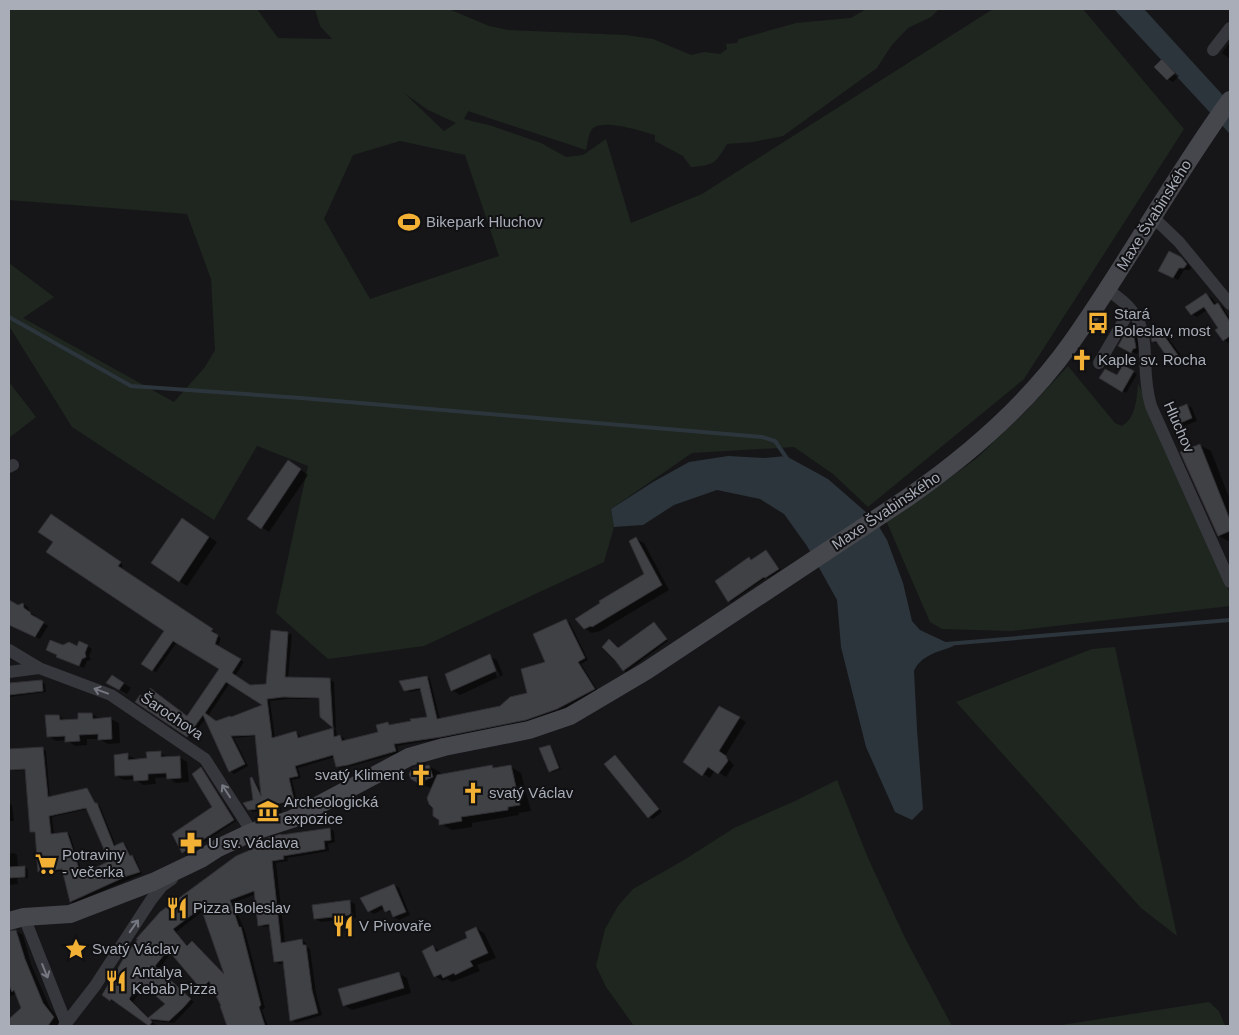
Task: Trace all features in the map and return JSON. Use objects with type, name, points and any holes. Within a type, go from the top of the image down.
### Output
[{"type":"main road","name":"Maxe Švabinského","points":[[252,832],[292,819],[409,757],[444,747],[529,730],[570,716],[646,671],[942,473],[986,438],[1023,400],[1070,344],[1107,290],[1152,216],[1230,100]]},
{"type":"main road","points":[[14,918],[70,914],[153,882],[252,832]]},
{"type":"street","points":[[1213,50],[1230,28]]},
{"type":"street","points":[[1152,216],[1179,242],[1230,304]]},
{"type":"street","name":"Hluchov","points":[[1107,290],[1120,298],[1140,323],[1145,341],[1145,381],[1151,406],[1230,582]]},
{"type":"street","points":[[1099,363],[1130,310]]},
{"type":"street","name":"Šarochova","points":[[9,650],[39,668],[111,695],[205,759],[252,832]]},
{"type":"street","name":"Šarochova","points":[[9,672],[39,668]]},
{"type":"street","points":[[14,918],[65,1025],[95,986],[162,886],[201,859]]},
{"type":"shaded area","points":[[9,9],[257,9],[278,38],[332,39],[320,26],[315,9],[449,9],[489,26],[508,30],[626,35],[653,39],[691,55],[704,52],[720,54],[727,49],[726,44],[737,43],[739,39],[796,23],[851,18],[866,9],[939,9],[931,17],[908,28],[891,46],[877,68],[783,136],[753,142],[727,144],[717,160],[710,164],[691,167],[683,156],[655,141],[655,135],[614,125],[593,128],[589,135],[586,150],[468,111],[464,119],[492,126],[541,143],[566,157],[583,155],[606,139],[631,223],[702,194],[993,9],[1083,9],[1184,129],[1024,379],[868,507],[833,474],[794,447],[692,453],[611,509],[614,527],[604,562],[424,646],[328,659],[276,613],[308,466],[257,446],[214,520],[72,427],[9,326],[9,263],[54,297],[23,318],[174,402],[205,367],[215,350],[211,279],[187,214],[9,200]],"holes":[[[404,93],[428,110],[456,123],[444,131]],[[400,141],[465,155],[499,256],[370,299],[324,219],[353,155]]]},
{"type":"shaded area","points":[[1114,9],[1144,9],[1230,103],[1230,134]]},
{"type":"shaded area","points":[[1068,366],[1115,423],[1122,426],[1133,413],[1138,383],[1230,593],[1230,606],[1011,631],[942,629],[930,622],[885,518],[940,485],[977,458],[1028,409]]},
{"type":"shaded area","points":[[9,382],[36,417],[9,438]]},
{"type":"shaded area","points":[[728,456],[765,458],[786,456],[828,479],[875,520],[887,540],[903,583],[912,621],[920,630],[954,646],[936,652],[921,661],[914,671],[923,809],[912,820],[895,812],[866,747],[841,647],[837,600],[807,546],[784,514],[760,499],[717,490],[674,505],[643,525],[614,527],[611,509],[653,482],[689,462]]},
{"type":"shaded area","points":[[1115,647],[1177,936],[1141,908],[956,702],[1092,649]]},
{"type":"shaded area","points":[[837,780],[868,858],[905,938],[952,1026],[634,1026],[606,987],[596,966],[605,929],[618,906],[633,889],[684,860],[734,828]]},
{"type":"shaded area","points":[[1209,1002],[1219,1011],[1225,1026],[1055,1026]]},
{"type":"building","points":[[1162,59],[1175,73],[1167,80],[1154,67]]},
{"type":"building","points":[[1169,251],[1181,257],[1187,264],[1184,268],[1179,268],[1173,278],[1158,271]]},
{"type":"building","points":[[1206,293],[1214,305],[1218,303],[1230,322],[1230,336],[1223,341],[1215,330],[1218,328],[1204,307],[1191,315],[1185,307]]},
{"type":"building","points":[[1129,327],[1132,327],[1136,348],[1131,353],[1118,346]]},
{"type":"building","points":[[1158,327],[1180,358],[1172,364],[1156,341],[1152,342],[1150,332]]},
{"type":"building","points":[[1123,365],[1134,371],[1122,392],[1099,378],[1105,369],[1117,375]]},
{"type":"building","points":[[1187,404],[1192,418],[1178,424],[1172,410]]},
{"type":"building","points":[[1200,444],[1230,520],[1230,531],[1218,536],[1180,452]]},
{"type":"building","points":[[288,460],[301,469],[261,529],[247,519]]},
{"type":"building","points":[[51,514],[121,562],[118,566],[213,629],[211,631],[218,635],[215,644],[241,659],[232,673],[250,685],[266,684],[271,630],[288,632],[285,677],[330,678],[334,737],[340,735],[342,741],[378,732],[376,725],[388,722],[389,725],[411,721],[410,719],[427,717],[420,688],[404,691],[399,681],[427,676],[437,719],[500,706],[510,697],[527,693],[521,669],[545,662],[533,634],[566,619],[585,658],[578,662],[595,689],[557,709],[526,720],[441,737],[394,744],[396,751],[348,765],[336,767],[333,755],[295,766],[298,776],[289,778],[294,800],[277,804],[278,812],[260,818],[259,809],[248,810],[243,803],[253,800],[250,778],[252,777],[261,796],[255,735],[231,736],[245,764],[229,772],[203,715],[187,737],[135,702],[140,695],[143,697],[150,688],[187,716],[219,669],[173,641],[152,671],[141,664],[164,631],[46,552],[53,542],[38,532]],"holes":[[[226,682],[262,705],[216,721],[205,713]],[[283,697],[319,698],[320,717],[333,728],[298,738],[296,731],[272,738],[267,699]]]},
{"type":"building","points":[[182,518],[209,537],[179,582],[151,563]]},
{"type":"building","points":[[636,537],[662,585],[592,627],[584,629],[575,619],[600,603],[599,601],[644,574],[629,541]]},
{"type":"building","points":[[766,550],[779,569],[728,602],[715,581],[749,557],[751,560]]},
{"type":"building","points":[[9,600],[18,605],[23,603],[24,608],[30,614],[44,622],[35,637],[9,625]]},
{"type":"building","points":[[654,622],[667,639],[623,671],[602,647],[609,639],[618,648]]},
{"type":"building","points":[[50,640],[63,645],[69,642],[77,646],[79,641],[88,645],[85,653],[86,657],[82,659],[79,666],[56,657],[57,655],[46,650]]},
{"type":"building","points":[[490,654],[496,671],[451,691],[445,674]]},
{"type":"building","points":[[112,675],[124,683],[119,690],[106,683]]},
{"type":"building","points":[[42,680],[43,691],[9,695],[9,683]]},
{"type":"building","points":[[719,706],[740,717],[719,751],[726,756],[728,761],[718,774],[708,767],[702,776],[683,762]]},
{"type":"building","points":[[78,713],[92,713],[93,719],[111,717],[112,739],[98,740],[98,734],[79,735],[80,741],[65,742],[65,736],[47,737],[45,715],[59,715],[60,720],[78,719]]},
{"type":"building","points":[[550,745],[559,768],[549,772],[539,748]]},
{"type":"building","points":[[43,747],[48,797],[87,788],[95,803],[97,803],[114,846],[123,842],[140,872],[70,902],[62,869],[38,872],[35,832],[30,832],[25,769],[9,770],[9,749]],"holes":[[[86,808],[109,861],[81,875],[67,832],[51,834],[49,816]]]},
{"type":"building","points":[[161,751],[161,757],[180,756],[181,778],[167,779],[166,773],[148,774],[148,780],[134,781],[133,775],[115,776],[114,755],[128,753],[128,760],[147,758],[146,752]]},
{"type":"building","points":[[615,755],[659,809],[648,818],[604,764]]},
{"type":"building","name":"svatý Kliment","points":[[429,765],[433,777],[418,783],[411,779],[409,774],[412,769]]},
{"type":"building","name":"svatý Václav","points":[[492,765],[493,768],[511,765],[520,805],[508,807],[508,810],[461,817],[462,821],[439,825],[439,820],[433,816],[433,808],[427,798],[437,775]]},
{"type":"building","points":[[201,767],[234,820],[182,853],[172,834],[212,807],[192,774]]},
{"type":"building","points":[[330,828],[331,840],[324,841],[325,849],[283,856],[284,859],[272,861],[281,943],[302,939],[303,945],[306,945],[312,990],[318,1013],[290,1021],[283,961],[274,962],[269,924],[258,926],[254,891],[230,900],[239,927],[241,927],[265,1026],[227,1026],[221,1006],[209,981],[201,989],[168,950],[155,966],[191,999],[169,1021],[150,1019],[152,1022],[149,1026],[111,999],[110,1001],[102,995],[125,956],[138,939],[136,939],[160,912],[236,856],[262,845],[265,839]],"holes":[[[201,908],[224,974],[192,941],[187,946],[173,929]],[[140,982],[165,1004],[148,1018],[129,999]]]},
{"type":"building","points":[[25,866],[25,877],[9,878],[9,867]]},
{"type":"building","points":[[394,884],[406,912],[393,917],[390,910],[385,912],[382,905],[368,912],[360,898]]},
{"type":"building","points":[[350,900],[351,915],[314,919],[312,905]]},
{"type":"building","points":[[476,927],[488,953],[470,961],[473,966],[455,975],[454,973],[443,978],[441,974],[434,977],[422,951],[433,945],[436,952],[467,938],[465,932]]},
{"type":"building","points":[[16,930],[25,959],[43,1003],[54,1017],[48,1026],[9,1026],[9,1019],[21,1008],[14,990],[12,992],[9,985],[9,931]]},
{"type":"building","points":[[399,972],[404,988],[343,1006],[338,989]]},
{"type":"waterway","points":[[9,317],[131,386],[301,398],[762,437],[775,441],[788,460]]},
{"type":"waterway","points":[[946,644],[1230,620]]},
{"type":"place","name":"Bikepark Hluchov","points":[[409,222]]},
{"type":"place","name":"Stará Boleslav, most","points":[[1098,323]]},
{"type":"place","name":"Kaple sv. Rocha","points":[[1082,360]]},
{"type":"place","name":"svatý Kliment","points":[[421,775]]},
{"type":"place","name":"svatý Václav","points":[[473,793]]},
{"type":"place","name":"Archeologická expozice","points":[[268,811]]},
{"type":"place","name":"U sv. Václava","points":[[191,843]]},
{"type":"place","name":"Potraviny - večerka","points":[[46,864]]},
{"type":"place","name":"Pizza Boleslav","points":[[177,908]]},
{"type":"place","name":"V Pivovaře","points":[[343,926]]},
{"type":"place","name":"Svatý Václav","points":[[76,949]]},
{"type":"place","name":"Antalya Kebab Pizza","points":[[116,981]]}]
